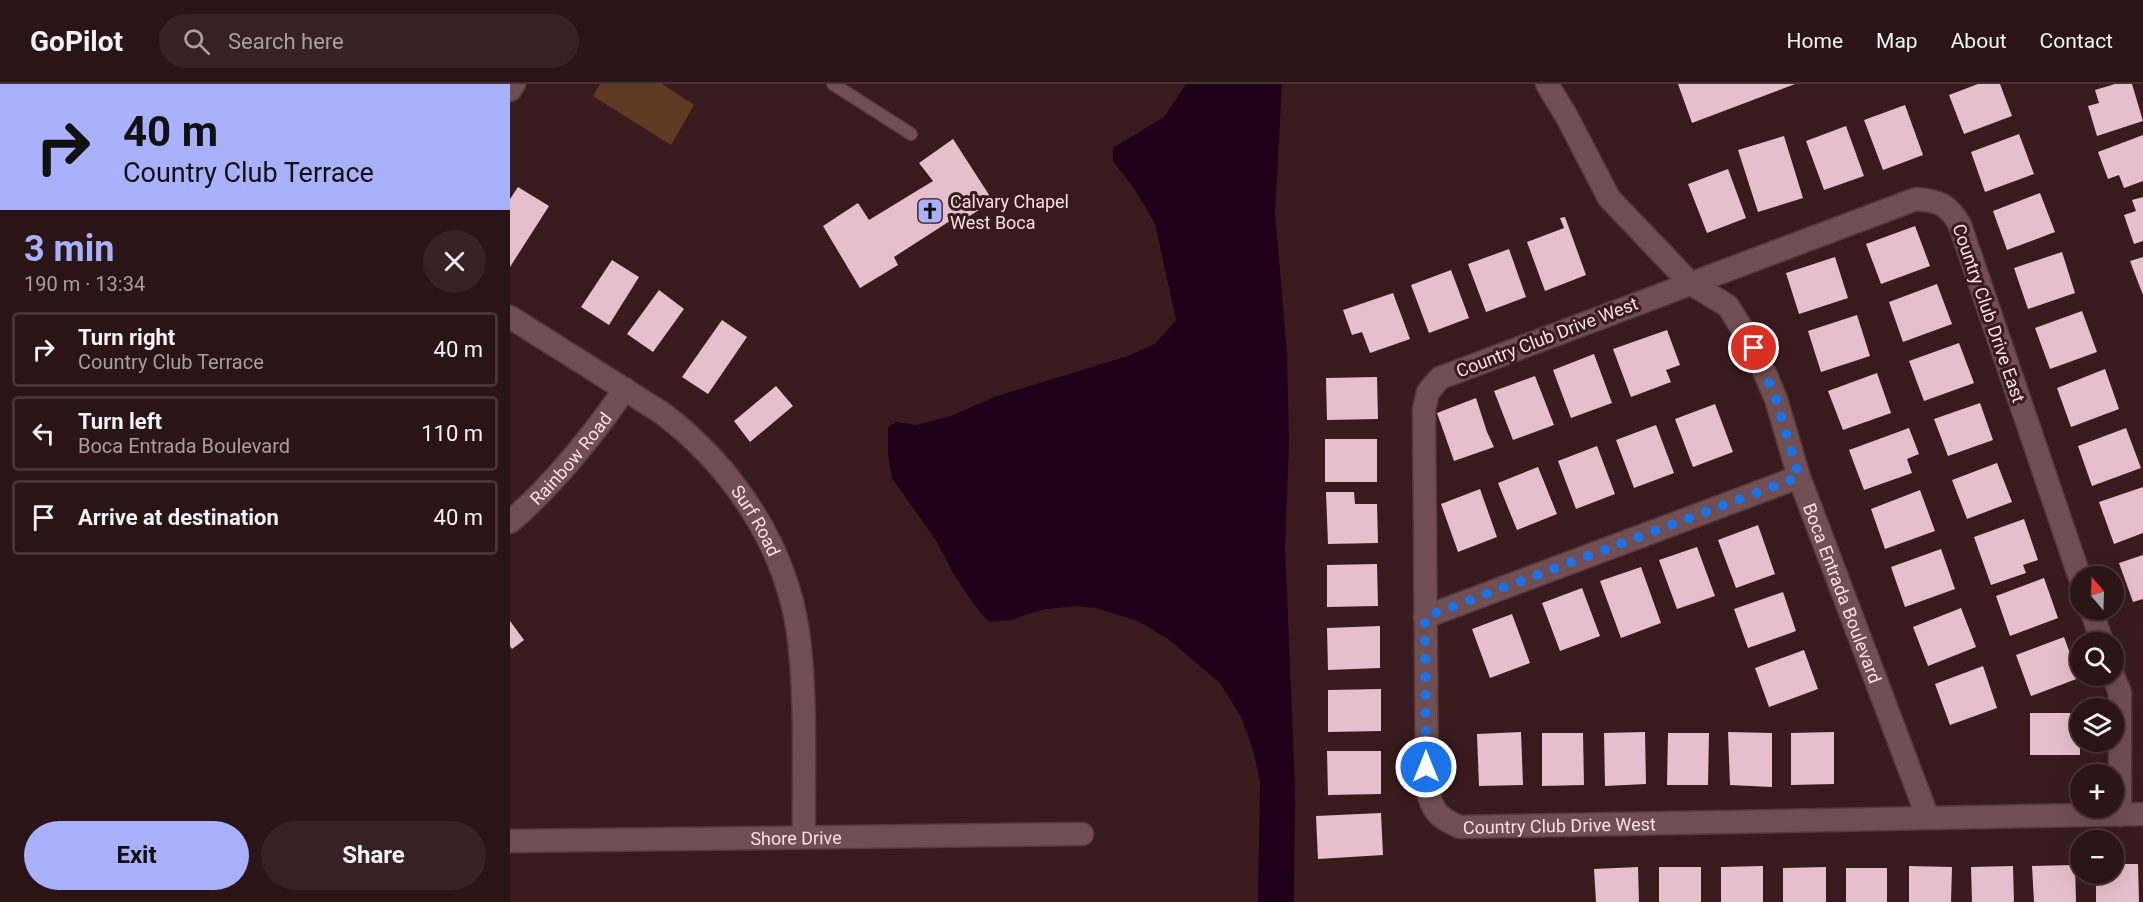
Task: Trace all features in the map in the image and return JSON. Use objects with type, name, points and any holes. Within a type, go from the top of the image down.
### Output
[{"type":"street","points":[[510,90],[514,84]]},
{"type":"street","name":"Boca Entrada Boulevard","points":[[1547,84],[1567,117],[1609,198],[1690,283],[1728,306],[1754,348],[1776,399],[1799,477],[1928,819]]},
{"type":"street","name":"Country Club Drive East","points":[[1690,283],[1916,199],[1935,200],[1951,210],[1960,225],[2076,566]]},
{"type":"street","name":"Country Club Drive West","points":[[1690,283],[1440,378],[1428,392],[1424,410],[1425,617],[1426,788],[1430,805],[1442,819],[1460,827],[1928,819]]},
{"type":"street","name":"Surf Road","points":[[510,317],[625,389],[679,426],[726,473],[752,509],[781,568],[798,632],[802,676],[804,837]]},
{"type":"street","name":"Rainbow Road","points":[[510,522],[566,468],[593,435],[625,389]]},
{"type":"street","points":[[1425,617],[1799,477]]},
{"type":"street","points":[[2118,686],[2120,693],[2120,764]]},
{"type":"street","points":[[2124,815],[2143,814]]},
{"type":"street","points":[[1928,819],[2070,816]]},
{"type":"street","name":"Shore Drive","points":[[510,840],[1082,834]]},
{"type":"lane","points":[[833,84],[911,134]]},
{"type":"shaded area","points":[[600,84],[662,84],[694,105],[671,145],[593,96]]},
{"type":"shaded area","points":[[1186,84],[1282,84],[1275,213],[1287,354],[1289,443],[1285,547],[1295,785],[1294,902],[1258,902],[1260,782],[1253,749],[1241,717],[1220,683],[1168,639],[1138,621],[1096,608],[1074,606],[1040,610],[1011,620],[990,622],[979,611],[956,578],[935,539],[892,478],[888,454],[888,427],[897,422],[916,425],[951,416],[997,396],[1125,357],[1155,344],[1176,320],[1155,223],[1133,187],[1113,161],[1113,148],[1164,117]]},
{"type":"building","points":[[1678,84],[1795,84],[1692,123]]},
{"type":"building","points":[[1978,84],[2000,84],[2012,116],[1964,134],[1949,95]]},
{"type":"building","points":[[2115,84],[2132,84],[2143,121],[2097,136],[2088,106],[2099,103],[2095,90]]},
{"type":"building","points":[[1905,105],[1923,155],[1883,170],[1864,120]]},
{"type":"building","points":[[1846,126],[1864,176],[1824,190],[1806,141]]},
{"type":"building","points":[[2019,134],[2034,174],[1985,192],[1971,152]]},
{"type":"building","points":[[2143,135],[2143,181],[2124,188],[2119,175],[2108,179],[2098,152]]},
{"type":"building","points":[[1784,136],[1803,198],[1758,212],[1738,150]]},
{"type":"building","name":"Calvary Chapel West Boca","points":[[953,139],[993,201],[957,224],[953,219],[894,257],[898,265],[860,288],[823,226],[858,203],[869,220],[933,181],[919,163]]},
{"type":"building","points":[[1728,169],[1746,218],[1707,233],[1688,184]]},
{"type":"building","points":[[518,187],[549,206],[510,267],[510,199]]},
{"type":"building","points":[[2040,193],[2055,232],[2007,250],[1993,211]]},
{"type":"building","points":[[2143,197],[2143,241],[2134,244],[2124,215],[2136,211],[2132,200]]},
{"type":"building","points":[[1565,217],[1586,275],[1545,291],[1527,242],[1564,228],[1560,218]]},
{"type":"building","points":[[1915,226],[1930,266],[1881,284],[1866,244]]},
{"type":"building","points":[[1509,249],[1526,297],[1486,312],[1468,264]]},
{"type":"building","points":[[2062,252],[2075,293],[2028,309],[2014,268]]},
{"type":"building","points":[[1835,257],[1848,298],[1799,314],[1786,273]]},
{"type":"building","points":[[2143,257],[2143,295],[2130,261]]},
{"type":"building","points":[[612,260],[639,277],[609,325],[581,307]]},
{"type":"building","points":[[1451,270],[1469,318],[1429,333],[1411,285]]},
{"type":"building","points":[[1937,284],[1952,324],[1903,342],[1889,302]]},
{"type":"building","points":[[659,290],[684,309],[653,352],[627,334]]},
{"type":"building","points":[[1393,293],[1410,339],[1370,353],[1362,332],[1352,335],[1343,310]]},
{"type":"building","points":[[2082,311],[2097,352],[2050,369],[2035,328]]},
{"type":"building","points":[[1857,315],[1870,356],[1821,372],[1808,331]]},
{"type":"building","points":[[722,320],[747,337],[708,394],[682,377]]},
{"type":"building","points":[[1667,330],[1680,365],[1666,370],[1671,382],[1631,397],[1613,349]]},
{"type":"building","points":[[1959,343],[1974,383],[1924,401],[1909,361]]},
{"type":"building","points":[[1594,354],[1612,403],[1571,418],[1553,370]]},
{"type":"building","points":[[2105,369],[2119,409],[2071,427],[2057,388]]},
{"type":"building","points":[[1877,373],[1891,413],[1843,430],[1828,391]]},
{"type":"building","points":[[1535,376],[1554,425],[1513,440],[1494,391]]},
{"type":"building","points":[[1377,377],[1378,419],[1327,420],[1326,378]]},
{"type":"building","points":[[776,386],[793,406],[750,442],[734,421]]},
{"type":"building","points":[[1476,398],[1494,447],[1454,461],[1437,413]]},
{"type":"building","points":[[1980,403],[1993,440],[1948,456],[1934,419]]},
{"type":"building","points":[[1715,404],[1733,452],[1693,467],[1675,419]]},
{"type":"building","points":[[1656,425],[1674,473],[1634,488],[1616,440]]},
{"type":"building","points":[[1909,428],[1919,454],[1907,459],[1912,473],[1864,490],[1849,450]]},
{"type":"building","points":[[2126,428],[2141,468],[2092,486],[2078,446]]},
{"type":"building","points":[[1325,439],[1377,439],[1377,482],[1325,482]]},
{"type":"building","points":[[1597,446],[1615,494],[1576,509],[1558,461]]},
{"type":"building","points":[[1997,463],[2012,502],[1967,519],[1952,480]]},
{"type":"building","points":[[1538,467],[1557,514],[1517,530],[1498,483]]},
{"type":"building","points":[[2143,487],[2143,533],[2114,544],[2099,502]]},
{"type":"building","points":[[1480,489],[1497,537],[1458,552],[1441,504]]},
{"type":"building","points":[[1920,490],[1935,531],[1885,549],[1871,509]]},
{"type":"building","points":[[1326,492],[1354,492],[1355,504],[1377,504],[1378,543],[1328,544]]},
{"type":"building","points":[[2024,519],[2038,560],[2023,565],[2026,573],[1991,585],[1974,537]]},
{"type":"building","points":[[1758,525],[1775,574],[1736,588],[1718,540]]},
{"type":"building","points":[[1697,547],[1715,596],[1677,609],[1659,560]]},
{"type":"building","points":[[1941,549],[1955,589],[1905,607],[1891,567]]},
{"type":"building","points":[[2143,555],[2143,599],[2133,602],[2124,577],[2124,566],[2120,566],[2119,563]]},
{"type":"building","points":[[1377,564],[1378,606],[1327,607],[1327,565]]},
{"type":"building","points":[[1641,567],[1661,623],[1621,638],[1600,581]]},
{"type":"building","points":[[2044,578],[2058,618],[2010,636],[1996,596]]},
{"type":"building","points":[[1582,588],[1600,636],[1560,651],[1542,603]]},
{"type":"building","points":[[1783,592],[1796,631],[1748,648],[1734,609]]},
{"type":"building","points":[[1961,608],[1976,647],[1928,666],[1913,627]]},
{"type":"building","points":[[1512,614],[1530,663],[1490,678],[1472,629]]},
{"type":"building","points":[[510,621],[524,640],[512,649],[510,646]]},
{"type":"building","points":[[1380,626],[1380,668],[1328,670],[1327,628]]},
{"type":"building","points":[[2064,637],[2070,653],[2070,681],[2031,696],[2016,655]]},
{"type":"building","points":[[1804,650],[1818,689],[1769,707],[1755,668]]},
{"type":"building","points":[[1983,666],[1997,708],[1950,725],[1935,684]]},
{"type":"building","points":[[1381,689],[1381,731],[1328,732],[1328,690]]},
{"type":"building","points":[[2030,713],[2070,713],[2070,752],[2080,752],[2080,755],[2030,755]]},
{"type":"building","points":[[1521,732],[1523,785],[1479,786],[1477,734]]},
{"type":"building","points":[[1645,732],[1646,784],[1605,786],[1604,733]]},
{"type":"building","points":[[1728,732],[1772,733],[1772,787],[1730,785]]},
{"type":"building","points":[[1834,732],[1834,784],[1791,785],[1791,733]]},
{"type":"building","points":[[1542,733],[1583,733],[1584,785],[1542,786]]},
{"type":"building","points":[[1668,733],[1709,733],[1708,785],[1667,785]]},
{"type":"building","points":[[1327,751],[1381,751],[1381,794],[1328,795]]},
{"type":"building","points":[[1381,813],[1383,855],[1318,859],[1316,816]]},
{"type":"building","points":[[2124,864],[2138,864],[2139,902],[2096,902],[2096,884],[2124,884]]},
{"type":"building","points":[[2070,865],[2070,884],[2076,884],[2076,902],[2034,902],[2032,866]]},
{"type":"building","points":[[1763,866],[1763,902],[1721,902],[1721,867]]},
{"type":"building","points":[[1909,866],[1952,867],[1951,902],[1909,902]]},
{"type":"building","points":[[2013,866],[2014,902],[1972,902],[1971,867]]},
{"type":"building","points":[[1638,867],[1639,902],[1596,902],[1594,869]]},
{"type":"building","points":[[1659,867],[1701,867],[1701,902],[1659,902]]},
{"type":"building","points":[[1826,867],[1826,902],[1783,902],[1783,868]]},
{"type":"building","points":[[1846,868],[1887,868],[1887,902],[1846,902]]},
{"type":"place","name":"Calvary Chapel West Boca","points":[[930,211]]},
{"type":"route","points":[[1426,767],[1425,617],[1799,477],[1776,399],[1754,348]]}]
